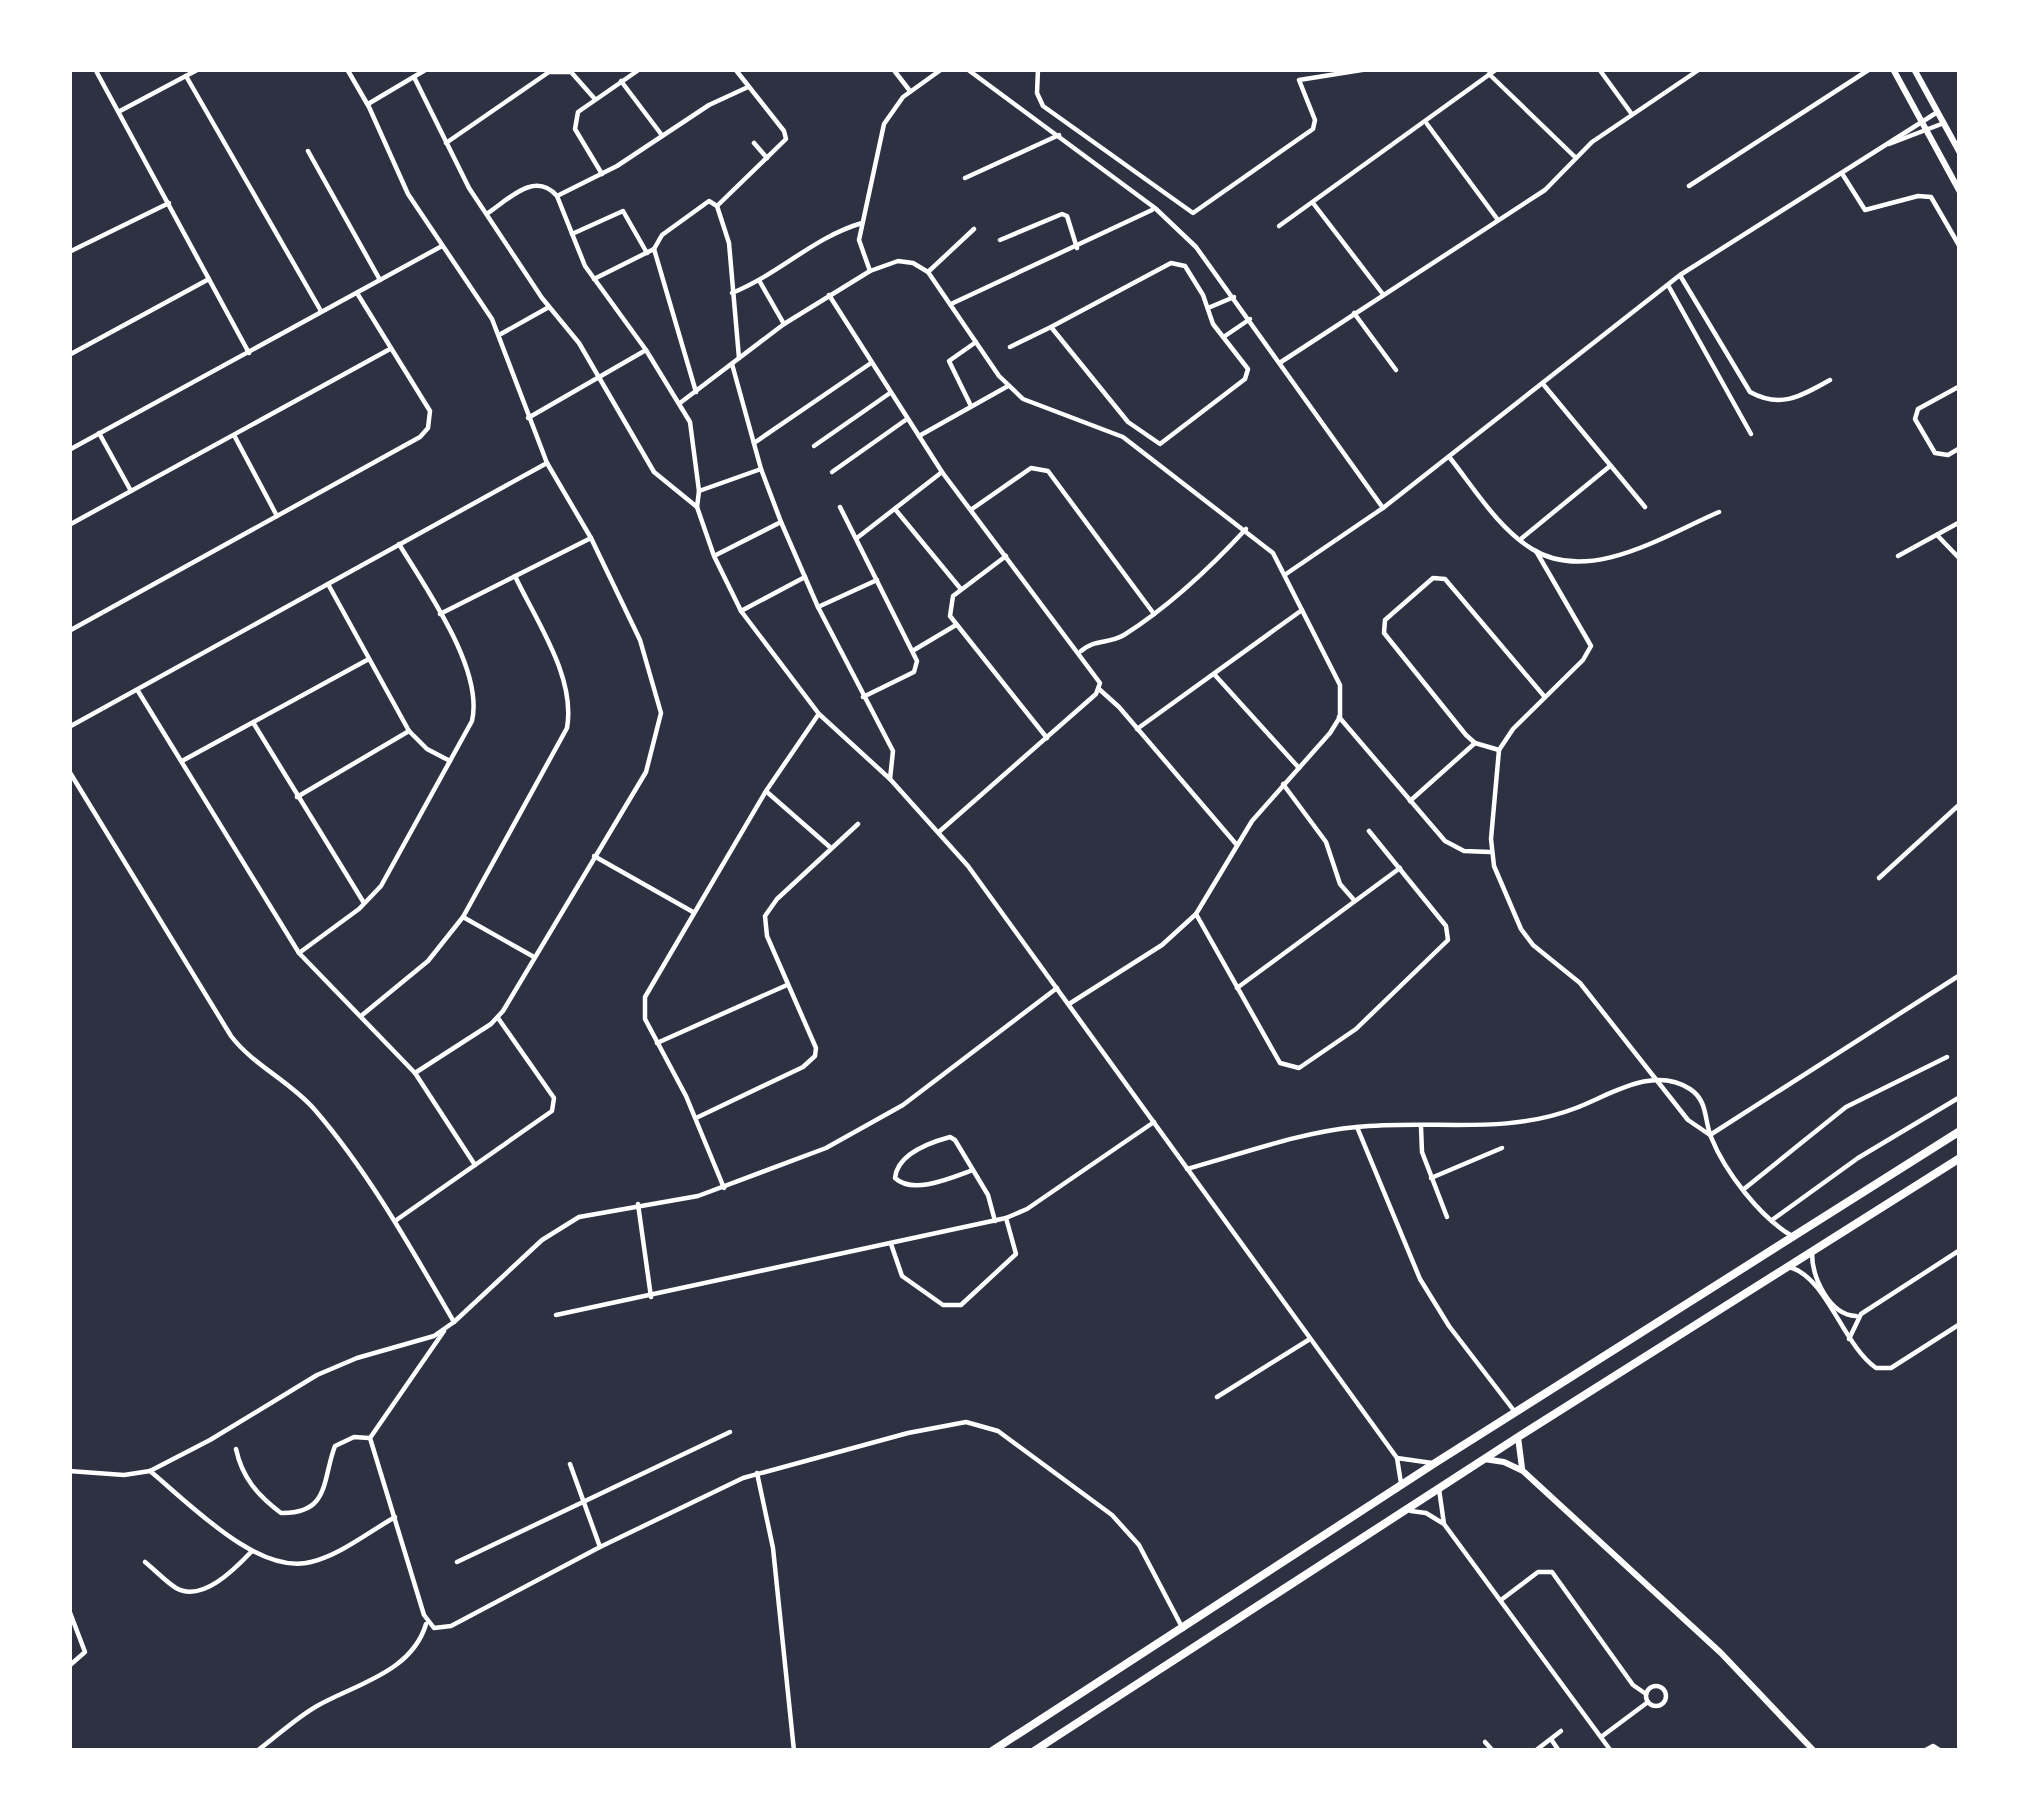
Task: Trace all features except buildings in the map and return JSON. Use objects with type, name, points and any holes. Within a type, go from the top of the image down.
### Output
[{"type":"main road","points":[[992,1751],[1960,1131]]},
{"type":"main road","points":[[1034,1751],[1960,1158]]},
{"type":"main road","points":[[1333,1532],[1345,1550]]},
{"type":"street","points":[[95,69],[249,353]]},
{"type":"street","points":[[120,111],[199,69]]},
{"type":"street","points":[[346,69],[368,104],[408,194],[474,288],[499,335],[547,463],[591,538],[640,640],[661,713],[646,772],[498,1018],[415,1073]]},
{"type":"street","points":[[368,104],[427,69]]},
{"type":"street","points":[[602,174],[575,129],[578,112],[640,69]]},
{"type":"street","points":[[718,206],[786,139],[784,130],[735,69]]},
{"type":"street","points":[[892,69],[910,91]]},
{"type":"street","points":[[870,271],[860,247],[862,223],[884,124],[895,105],[941,69]]},
{"type":"street","points":[[967,69],[1155,208],[1196,247],[1383,508]]},
{"type":"street","points":[[1038,69],[1036,93],[1042,106],[1192,213],[1313,129],[1316,120],[1299,80],[1368,69]]},
{"type":"street","points":[[1279,226],[1497,69]]},
{"type":"street","points":[[1599,69],[1631,113]]},
{"type":"street","points":[[1281,362],[1545,190],[1575,157],[1631,113],[1700,69]]},
{"type":"street","points":[[1689,186],[1870,69]]},
{"type":"street","points":[[1893,69],[1960,192]]},
{"type":"street","points":[[1914,69],[1960,153]]},
{"type":"street","points":[[446,143],[549,72],[572,72],[594,98]]},
{"type":"street","points":[[1490,74],[1575,157]]},
{"type":"street","points":[[186,76],[322,313]]},
{"type":"street","points":[[415,77],[469,188],[579,343],[654,472],[697,507]]},
{"type":"street","points":[[621,81],[662,136]]},
{"type":"street","points":[[557,196],[748,87]]},
{"type":"street","points":[[1286,574],[1450,458],[1680,275],[1938,112]]},
{"type":"street","points":[[1425,121],[1498,220]]},
{"type":"street","points":[[1889,144],[1943,122]]},
{"type":"street","points":[[965,178],[1059,135]]},
{"type":"street","points":[[754,143],[767,158]]},
{"type":"street","points":[[308,151],[380,280]]},
{"type":"street","points":[[1841,174],[1865,210],[1931,197],[1960,247]]},
{"type":"street","points":[[488,213],[538,184],[557,196],[594,279],[646,350],[692,432],[697,507],[741,611],[819,714],[940,831],[1397,1458],[1400,1487]]},
{"type":"street","points":[[594,279],[651,251],[662,235],[709,201],[718,206],[729,242],[739,358]]},
{"type":"street","points":[[69,252],[169,203]]},
{"type":"street","points":[[1313,203],[1382,293]]},
{"type":"street","points":[[951,304],[1155,208]]},
{"type":"street","points":[[572,234],[623,211],[651,251],[696,392]]},
{"type":"street","points":[[1000,240],[1062,214],[1077,248]]},
{"type":"street","points":[[732,293],[760,282],[826,236],[862,223]]},
{"type":"street","points":[[928,272],[974,229]]},
{"type":"street","points":[[69,449],[442,246]]},
{"type":"street","points":[[679,404],[830,295],[870,271],[898,261],[913,263],[928,272],[1008,386],[1041,408],[1123,437],[1273,553],[1340,685],[1339,717],[1236,844],[1196,914],[1162,945],[1069,1004]]},
{"type":"street","points":[[1010,347],[1171,263],[1185,266],[1223,337],[1247,364],[1246,379],[1160,444],[1128,422],[1051,327]]},
{"type":"street","points":[[1680,275],[1750,392],[1767,401],[1786,402],[1830,380]]},
{"type":"street","points":[[69,355],[208,279]]},
{"type":"street","points":[[760,282],[784,324]]},
{"type":"street","points":[[1668,285],[1751,434]]},
{"type":"street","points":[[69,631],[408,445],[428,428],[430,411],[357,293]]},
{"type":"street","points":[[830,295],[942,472],[1098,678],[1099,689],[1236,844]]},
{"type":"street","points":[[1208,308],[1234,297]]},
{"type":"street","points":[[499,335],[550,307]]},
{"type":"street","points":[[1354,313],[1396,370]]},
{"type":"street","points":[[1223,337],[1250,319]]},
{"type":"street","points":[[971,407],[949,365],[951,358],[976,342]]},
{"type":"street","points":[[69,525],[392,349]]},
{"type":"street","points":[[528,418],[646,350]]},
{"type":"street","points":[[754,443],[871,363]]},
{"type":"street","points":[[732,364],[781,522],[862,697],[893,751],[890,779]]},
{"type":"street","points":[[1543,384],[1645,507]]},
{"type":"street","points":[[919,436],[1008,386]]},
{"type":"street","points":[[1960,386],[1918,409],[1915,419],[1935,453],[1948,455],[1960,448]]},
{"type":"street","points":[[814,446],[890,393]]},
{"type":"street","points":[[832,472],[907,418]]},
{"type":"street","points":[[99,433],[130,491]]},
{"type":"street","points":[[234,436],[277,516]]},
{"type":"street","points":[[1450,458],[1520,539],[1536,551],[1568,561],[1603,560],[1719,512]]},
{"type":"street","points":[[69,728],[547,463]]},
{"type":"street","points":[[1520,539],[1610,466]]},
{"type":"street","points":[[972,509],[1030,468],[1048,471],[1154,614]]},
{"type":"street","points":[[699,491],[761,469]]},
{"type":"street","points":[[857,538],[942,472]]},
{"type":"street","points":[[840,507],[917,662],[914,672],[862,697]]},
{"type":"street","points":[[895,508],[961,590]]},
{"type":"street","points":[[714,556],[781,522]]},
{"type":"street","points":[[1898,556],[1960,522]]},
{"type":"street","points":[[1079,653],[1093,642],[1117,639],[1154,614],[1246,529]]},
{"type":"street","points":[[1937,535],[1960,559]]},
{"type":"street","points":[[440,614],[591,538]]},
{"type":"street","points":[[299,953],[364,903],[392,870],[472,722],[475,691],[440,614],[399,544]]},
{"type":"street","points":[[1536,551],[1591,646],[1499,750],[1491,852],[1503,894],[1533,944],[1580,983],[1688,1120],[1710,1135]]},
{"type":"street","points":[[1006,556],[961,590],[949,606],[956,625],[1047,738]]},
{"type":"street","points":[[361,1016],[428,961],[463,917],[567,728],[571,707],[565,684],[515,576]]},
{"type":"street","points":[[741,611],[805,577]]},
{"type":"street","points":[[1499,750],[1475,742],[1384,633],[1385,620],[1433,578],[1445,579],[1544,697]]},
{"type":"street","points":[[818,607],[877,580]]},
{"type":"street","points":[[328,584],[409,731],[427,749],[451,761]]},
{"type":"street","points":[[1137,729],[1302,610]]},
{"type":"street","points":[[913,651],[956,625]]},
{"type":"street","points":[[182,761],[367,660]]},
{"type":"street","points":[[1214,674],[1298,768]]},
{"type":"street","points":[[940,831],[1099,689]]},
{"type":"street","points":[[138,691],[299,953],[415,1073],[475,1165]]},
{"type":"street","points":[[724,1188],[696,1118],[646,1019],[645,997],[766,791],[819,714]]},
{"type":"street","points":[[1339,717],[1454,847],[1491,852]]},
{"type":"street","points":[[254,724],[364,903]]},
{"type":"street","points":[[296,796],[409,731]]},
{"type":"street","points":[[1410,801],[1475,742]]},
{"type":"street","points":[[69,771],[231,1036],[252,1059],[302,1096],[332,1131],[394,1221],[454,1322]]},
{"type":"street","points":[[1283,784],[1326,842],[1340,884],[1354,901]]},
{"type":"street","points":[[766,791],[831,848]]},
{"type":"street","points":[[1879,878],[1960,804]]},
{"type":"street","points":[[696,1118],[815,1057],[816,1048],[767,936],[765,916],[858,824]]},
{"type":"street","points":[[1196,914],[1280,1063],[1299,1068],[1332,1047],[1448,940],[1446,926],[1369,831]]},
{"type":"street","points":[[594,856],[693,912]]},
{"type":"street","points":[[1238,988],[1400,868]]},
{"type":"street","points":[[463,917],[534,957]]},
{"type":"street","points":[[1710,1135],[1960,975]]},
{"type":"street","points":[[657,1043],[788,985]]},
{"type":"street","points":[[370,1438],[444,1331],[565,1224],[596,1212],[724,1188],[813,1154],[878,1121],[1057,988]]},
{"type":"street","points":[[394,1221],[547,1115],[554,1105],[554,1098],[498,1018]]},
{"type":"street","points":[[1744,1189],[1846,1107],[1947,1057]]},
{"type":"street","points":[[1187,1169],[1357,1127],[1501,1126],[1539,1119],[1636,1083],[1658,1081],[1683,1084],[1695,1092],[1710,1135],[1744,1189],[1792,1236]]},
{"type":"street","points":[[1772,1220],[1858,1158],[1960,1097]]},
{"type":"street","points":[[556,1315],[1006,1218],[1027,1209],[1154,1122]]},
{"type":"street","points":[[1421,1126],[1422,1152],[1447,1217]]},
{"type":"street","points":[[1357,1127],[1420,1279],[1449,1326],[1515,1412]]},
{"type":"street","points":[[973,1170],[916,1186],[903,1185],[895,1178],[898,1165],[908,1156],[950,1137],[973,1170],[988,1195],[995,1221]]},
{"type":"street","points":[[1431,1178],[1502,1148]]},
{"type":"street","points":[[638,1204],[651,1298]]},
{"type":"street","points":[[891,1244],[902,1276],[943,1304],[961,1305],[1016,1254],[1006,1218]]},
{"type":"street","points":[[1812,1250],[1815,1275],[1836,1309],[1847,1316],[1861,1314],[1960,1250]]},
{"type":"street","points":[[1786,1266],[1809,1278],[1871,1366],[1886,1370],[1960,1324]]},
{"type":"street","points":[[1849,1339],[1861,1314]]},
{"type":"street","points":[[69,1471],[149,1471],[317,1375],[444,1331]]},
{"type":"street","points":[[1217,1397],[1310,1339]]},
{"type":"street","points":[[427,1621],[440,1629],[451,1626],[757,1473],[966,1422],[983,1424],[1112,1515],[1139,1545],[1183,1629]]},
{"type":"street","points":[[457,1562],[730,1432]]},
{"type":"street","points":[[236,1448],[240,1470],[249,1483],[280,1513],[291,1513],[322,1496],[335,1446],[354,1437],[370,1438]]},
{"type":"street","points":[[1518,1437],[1523,1471]]},
{"type":"street","points":[[257,1751],[321,1704],[378,1676],[419,1644],[427,1621],[370,1438]]},
{"type":"street","points":[[1397,1458],[1435,1463]]},
{"type":"street","points":[[1484,1460],[1523,1471],[1721,1653],[1814,1751]]},
{"type":"street","points":[[570,1464],[601,1547]]},
{"type":"street","points":[[149,1471],[252,1551],[286,1564],[311,1562],[395,1517]]},
{"type":"street","points":[[757,1473],[772,1536],[794,1751]]},
{"type":"street","points":[[1439,1489],[1444,1524]]},
{"type":"street","points":[[1406,1510],[1444,1524],[1611,1751]]},
{"type":"street","points":[[145,1562],[178,1590],[192,1592],[214,1583],[252,1551]]},
{"type":"street","points":[[1501,1600],[1538,1572],[1552,1572],[1647,1698],[1601,1737]]},
{"type":"street","points":[[69,1610],[85,1652],[69,1666]]},
{"type":"street","points":[[1535,1751],[1561,1731]]},
{"type":"street","points":[[1551,1739],[1559,1751]]},
{"type":"street","points":[[1485,1742],[1492,1751]]},
{"type":"street","points":[[1924,1751],[1933,1746],[1941,1751]]}]
